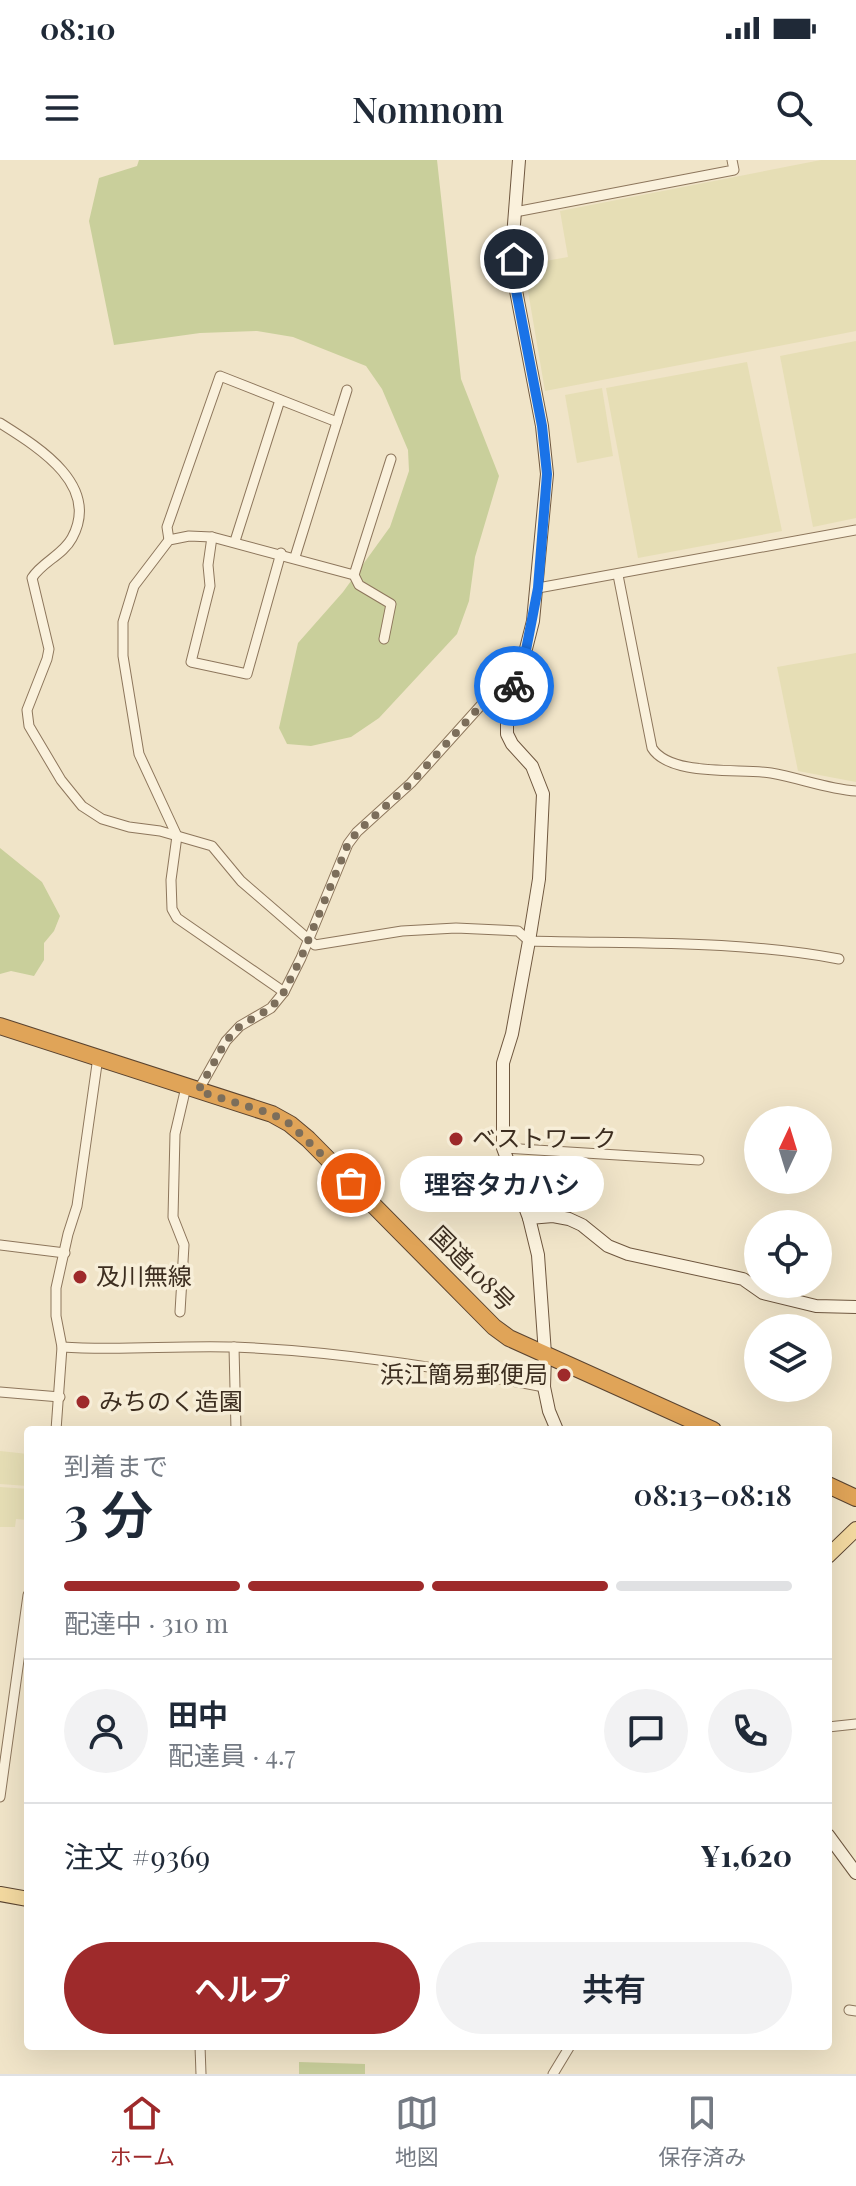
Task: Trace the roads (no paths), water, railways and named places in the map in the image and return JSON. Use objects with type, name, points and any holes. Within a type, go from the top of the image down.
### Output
[{"type":"highway","name":"国道108号","points":[[0,1026],[272,1114],[290,1124],[494,1327],[509,1338],[704,1426]]},
{"type":"highway","points":[[832,1487],[856,1498]]},
{"type":"main road","points":[[832,1552],[856,1529]]},
{"type":"main road","points":[[0,1894],[24,1898]]},
{"type":"street","points":[[519,160],[514,280],[546,454],[538,588],[507,734],[532,766],[543,794],[539,879],[512,1034],[503,1063],[503,1148],[529,1218],[538,1255],[545,1354],[544,1387],[555,1426]]},
{"type":"street","points":[[515,212],[734,170],[732,160]]},
{"type":"street","points":[[169,540],[167,527],[220,376],[337,422]]},
{"type":"street","points":[[295,557],[347,390]]},
{"type":"street","points":[[235,541],[280,400]]},
{"type":"street","points":[[0,423],[37,446],[55,462],[79,501],[78,522],[71,540],[32,578],[49,649],[27,710],[29,726],[61,780],[82,806],[102,819],[212,846],[241,881],[315,945],[402,931],[456,928],[518,931],[529,941],[692,945],[839,959]]},
{"type":"street","points":[[384,639],[391,604],[359,585],[354,575],[391,459]]},
{"type":"street","points":[[538,588],[856,530]]},
{"type":"street","points":[[284,992],[177,918],[172,909],[171,880],[177,836],[139,754],[123,656],[123,622],[134,586],[169,540],[189,536],[235,541],[354,575]]},
{"type":"street","points":[[212,537],[208,565],[210,586],[191,662],[247,674],[281,553]]},
{"type":"street","points":[[618,575],[652,748],[657,756],[671,762],[717,771],[771,773],[856,791]]},
{"type":"street","points":[[180,1312],[184,1245],[173,1217],[175,1134],[192,1089],[233,1034],[254,1016],[271,1008],[284,992],[348,844],[357,832],[411,783],[492,693],[516,685]]},
{"type":"street","points":[[56,1426],[62,1347],[56,1316],[56,1288],[77,1206],[98,1057]]},
{"type":"street","points":[[503,1148],[699,1160]]},
{"type":"street","points":[[529,1218],[553,1216],[569,1219],[582,1225],[608,1246],[628,1254],[743,1279],[763,1293],[816,1306],[856,1307]]},
{"type":"street","points":[[0,1245],[65,1253]]},
{"type":"street","points":[[62,1347],[234,1347],[379,1359],[544,1387]]},
{"type":"street","points":[[234,1347],[236,1426]]},
{"type":"street","points":[[0,1392],[60,1397]]},
{"type":"street","points":[[0,1797],[24,1624]]},
{"type":"street","points":[[832,1727],[856,1724]]},
{"type":"street","points":[[832,1840],[856,1873]]},
{"type":"street","points":[[200,2050],[201,2074]]},
{"type":"street","points":[[553,2074],[568,2050]]},
{"type":"place","name":"ベストワーク","points":[[456,1139]]},
{"type":"place","name":"理容タカハシ","points":[[351,1183]]},
{"type":"place","name":"及川無線","points":[[80,1277]]},
{"type":"place","name":"浜江簡易郵便局","points":[[564,1375]]},
{"type":"place","name":"みちのく造園","points":[[83,1402]]}]
